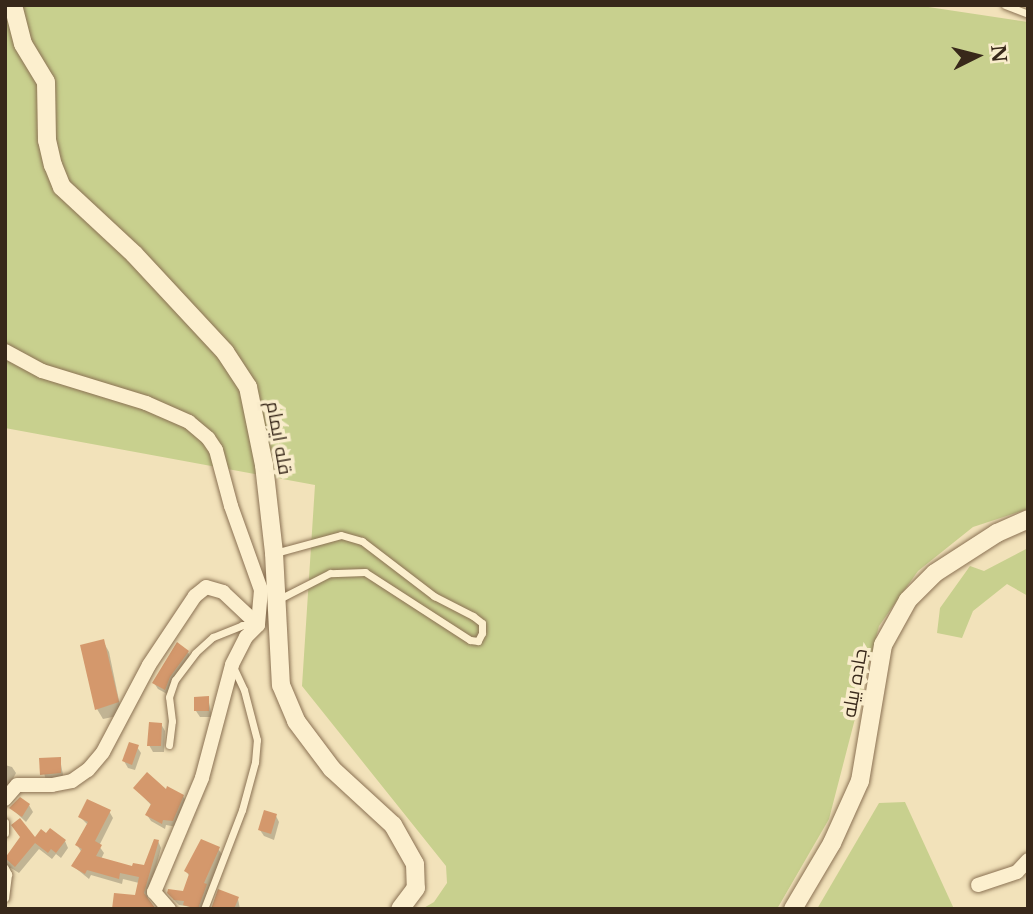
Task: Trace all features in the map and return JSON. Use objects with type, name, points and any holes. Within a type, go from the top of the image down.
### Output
[{"type":"street","name":"قله ایمام","points":[[13,5],[23,44],[46,82],[47,140],[52,165],[62,187],[134,254],[225,352],[248,387],[264,465],[274,553],[281,685],[296,721],[332,769],[393,825],[415,864],[416,888],[400,909]]},
{"type":"street","points":[[5,351],[42,371],[146,403],[189,422],[208,438],[216,450],[231,506],[261,590],[258,625],[246,637],[232,665],[202,778],[154,892],[169,909]]},
{"type":"street","name":"جاده بیله","points":[[793,909],[832,843],[860,781],[883,645],[908,600],[935,572],[997,533],[1028,519]]},
{"type":"street","points":[[5,799],[17,785],[52,785],[72,780],[88,770],[103,752],[149,665],[195,596],[206,587],[223,592],[258,625]]},
{"type":"street","points":[[978,885],[1017,872],[1028,860]]},
{"type":"lane","points":[[1005,5],[1028,14]]},
{"type":"lane","points":[[274,553],[341,535],[362,541],[434,596],[482,623],[482,633],[478,641],[470,640],[365,572],[330,573],[276,601]]},
{"type":"lane","points":[[169,745],[172,721],[169,697],[175,680],[195,653],[213,637],[242,625],[258,625]]},
{"type":"lane","points":[[204,909],[242,810],[255,762],[257,740],[244,690],[232,665]]},
{"type":"lane","points":[[5,822],[5,833]]},
{"type":"lane","points":[[5,868],[8,874],[5,898]]},
{"type":"green space","points":[[5,5],[915,5],[1028,22],[1028,509],[973,527],[918,571],[879,626],[829,819],[777,909],[422,909],[434,902],[447,883],[446,866],[302,686],[315,485],[5,428]]},
{"type":"green space","points":[[1028,548],[1028,596],[1007,584],[973,611],[962,638],[937,633],[940,608],[970,566],[984,571]]},
{"type":"green space","points":[[905,802],[954,909],[817,909],[879,803]]},
{"type":"building","points":[[104,639],[119,702],[95,710],[80,645]]},
{"type":"building","points":[[177,642],[189,651],[170,677],[165,690],[152,683]]},
{"type":"building","points":[[209,696],[209,711],[194,711],[194,697]]},
{"type":"building","points":[[149,722],[162,723],[161,746],[147,746]]},
{"type":"building","points":[[129,742],[139,745],[132,765],[122,761]]},
{"type":"building","points":[[61,757],[61,773],[40,775],[39,758]]},
{"type":"building","points":[[147,772],[166,789],[167,786],[184,795],[173,821],[163,820],[162,824],[145,815],[151,804],[133,788]]},
{"type":"building","points":[[20,797],[30,804],[22,817],[9,808]]},
{"type":"building","points":[[87,799],[111,810],[95,841],[102,845],[96,856],[132,866],[133,863],[144,865],[154,839],[159,840],[144,893],[156,909],[112,909],[114,893],[135,895],[139,877],[120,873],[119,879],[87,870],[85,874],[71,866],[82,849],[75,845],[88,822],[78,817]]},
{"type":"building","points":[[264,810],[277,814],[271,834],[258,830]]},
{"type":"building","points":[[20,818],[35,837],[41,829],[46,833],[50,828],[66,840],[56,853],[51,849],[48,853],[35,843],[15,867],[5,858],[20,837],[11,825]]},
{"type":"building","points":[[201,839],[220,847],[204,883],[207,884],[198,909],[183,905],[184,901],[174,900],[167,893],[168,889],[183,891],[189,874],[184,871]]},
{"type":"building","points":[[218,889],[239,897],[234,909],[211,909]]}]
